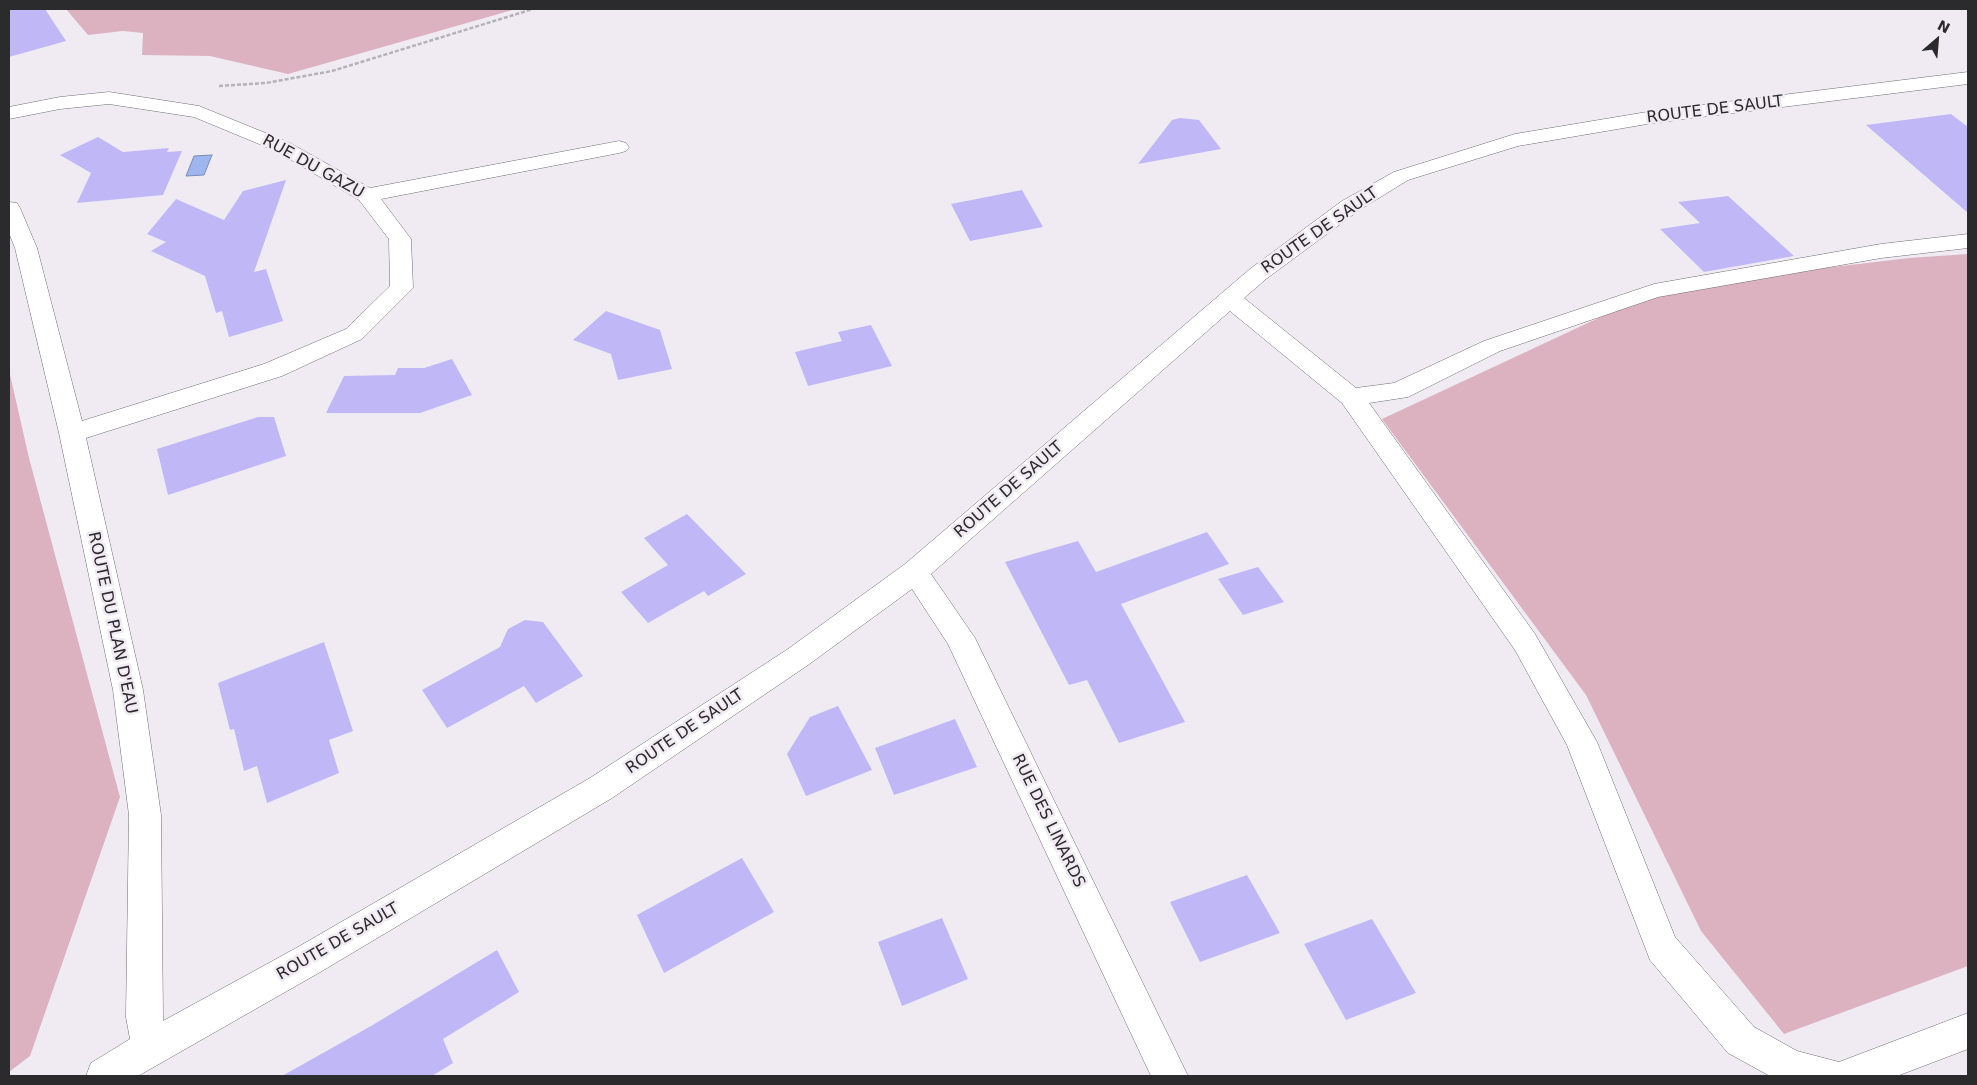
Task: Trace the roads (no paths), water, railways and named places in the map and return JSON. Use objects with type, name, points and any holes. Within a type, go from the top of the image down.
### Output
[{"type":"street","name":"ROUTE DE SAULT","points":[[104,1076],[150,1048],[310,959],[601,788],[798,657],[915,572],[1258,274],[1350,206],[1401,176],[1515,140],[1654,117],[1968,78]]},
{"type":"street","name":"RUE DU GAZU","points":[[9,113],[60,103],[109,98],[199,112],[283,147],[367,195],[400,239],[402,288],[354,334],[273,370],[72,433]]},
{"type":"street","points":[[367,195],[618,146]]},
{"type":"street","name":"ROUTE DU PLAN D'EAU","points":[[9,208],[26,248],[72,433],[128,690],[145,815],[144,1017],[150,1048]]},
{"type":"street","points":[[1351,397],[1398,391],[1492,346],[1654,291],[1881,251],[1968,241]]},
{"type":"street","points":[[1230,299],[1351,397],[1525,642],[1581,742],[1662,948],[1741,1040],[1792,1068],[1829,1076]]},
{"type":"street","name":"RUE DES LINARDS","points":[[915,572],[960,638],[1170,1076]]},
{"type":"street","points":[[1849,1076],[1968,1031]]},
{"type":"water","points":[[212,155],[204,175],[186,176],[194,156]]}]
